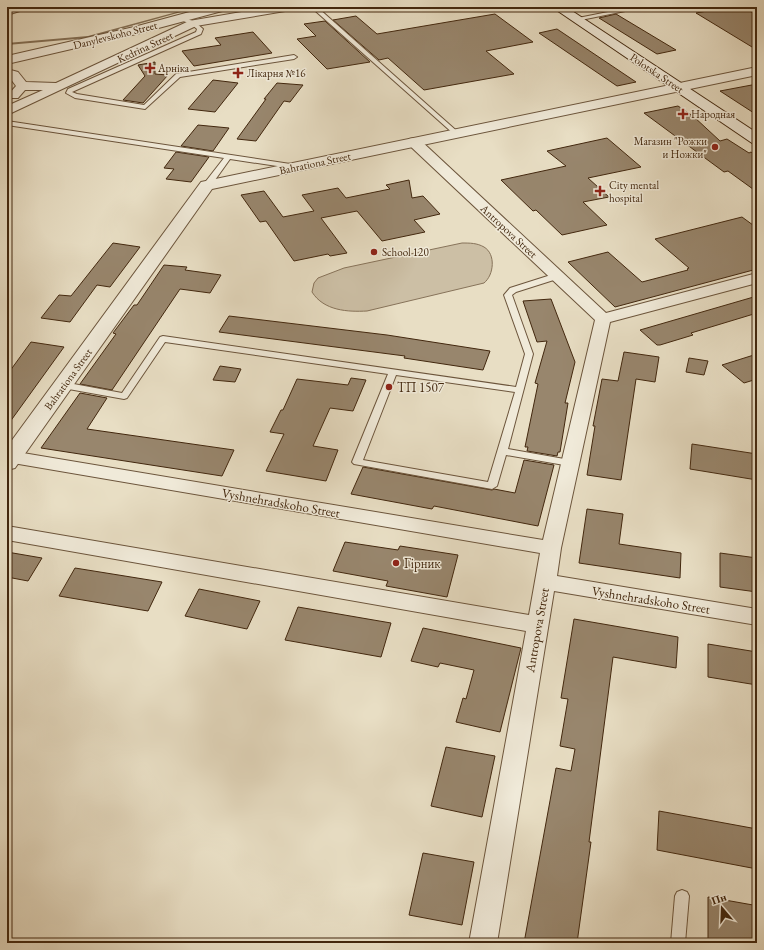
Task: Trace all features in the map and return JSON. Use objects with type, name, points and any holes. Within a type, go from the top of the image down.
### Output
[{"type":"street","points":[[7,12],[22,7]]},
{"type":"street","name":"Danylevskoho Street","points":[[7,60],[97,40],[220,7]]},
{"type":"street","name":"Kedrina Street","points":[[7,111],[193,23],[291,7]]},
{"type":"street","name":"Polotska Street","points":[[558,7],[757,140]]},
{"type":"street","name":"Bahrationa Street","points":[[9,460],[207,185],[757,71]]},
{"type":"street","points":[[8,74],[14,75],[22,86]]},
{"type":"street","points":[[22,86],[41,87],[68,83]]},
{"type":"street","points":[[7,104],[22,86]]},
{"type":"street","name":"Antropova Street","points":[[414,142],[603,319],[551,548],[483,943]]},
{"type":"street","points":[[603,319],[757,278]]},
{"type":"street","name":"Vyshnehradskoho Street","points":[[9,460],[551,548]]},
{"type":"street","points":[[7,533],[538,625]]},
{"type":"street","name":"Vyshnehradskoho Street","points":[[545,582],[757,618]]},
{"type":"lane","points":[[314,7],[457,134]]},
{"type":"lane","points":[[576,19],[642,7]]},
{"type":"lane","points":[[180,18],[193,23],[200,29],[199,33],[70,90],[69,93],[75,96],[145,107],[178,76],[294,57]]},
{"type":"lane","points":[[7,124],[297,167]]},
{"type":"lane","points":[[207,185],[228,157]]},
{"type":"lane","points":[[393,372],[357,462],[492,486],[529,354],[508,296],[513,290],[557,276]]},
{"type":"lane","points":[[63,385],[124,396],[164,339],[520,390]]},
{"type":"lane","points":[[502,451],[570,463]]},
{"type":"lane","points":[[678,943],[682,896]]},
{"type":"shaded area","points":[[462,243],[481,246],[488,250],[492,259],[492,270],[484,283],[367,311],[352,311],[330,307],[317,298],[312,292],[314,283],[318,278],[344,268]]},
{"type":"building","points":[[730,7],[742,7],[757,15],[757,50],[696,13]]},
{"type":"building","points":[[495,14],[533,42],[486,51],[514,74],[424,90],[388,58],[379,60],[333,20],[356,16],[377,34]]},
{"type":"building","points":[[616,14],[676,50],[657,54],[599,18]]},
{"type":"building","points":[[325,21],[370,62],[327,69],[297,39],[316,36],[304,24]]},
{"type":"building","points":[[557,29],[636,82],[617,86],[539,33]]},
{"type":"building","points":[[253,32],[272,53],[194,66],[182,51],[221,45],[215,38]]},
{"type":"building","points":[[155,62],[155,74],[168,75],[143,103],[123,100],[145,76],[138,65]]},
{"type":"building","points":[[213,80],[238,83],[215,112],[188,109]]},
{"type":"building","points":[[277,83],[303,85],[290,102],[284,101],[256,141],[237,139],[266,99],[264,99]]},
{"type":"building","points":[[757,84],[757,115],[720,91]]},
{"type":"building","points":[[678,106],[693,116],[720,141],[727,139],[749,153],[751,152],[757,156],[757,192],[728,171],[724,172],[644,113]]},
{"type":"building","points":[[198,125],[229,128],[213,151],[181,146]]},
{"type":"building","points":[[607,138],[641,167],[588,178],[609,197],[583,202],[607,225],[562,235],[536,210],[533,211],[501,180],[566,166],[547,151]]},
{"type":"building","points":[[176,152],[209,157],[191,182],[166,179],[174,169],[164,168]]},
{"type":"building","points":[[409,180],[412,198],[423,196],[440,214],[414,220],[425,232],[382,241],[357,211],[321,218],[347,253],[330,256],[328,254],[294,261],[266,221],[260,222],[241,195],[264,191],[283,217],[314,211],[302,195],[338,188],[346,198],[390,189],[386,185]]},
{"type":"building","points":[[742,217],[757,228],[757,269],[615,307],[568,262],[608,252],[642,282],[688,270],[687,269],[689,268],[655,239]]},
{"type":"building","points":[[113,243],[140,247],[110,287],[97,285],[70,322],[41,318],[59,295],[71,296]]},
{"type":"building","points":[[164,265],[187,267],[185,270],[221,275],[210,293],[180,289],[112,390],[80,384],[116,334],[113,333],[134,305],[137,305]]},
{"type":"building","points":[[757,296],[757,313],[691,333],[693,335],[660,345],[657,345],[640,330]]},
{"type":"building","points":[[551,299],[575,362],[565,403],[568,403],[560,452],[558,452],[557,456],[527,451],[528,447],[525,447],[538,384],[535,383],[547,341],[537,342],[523,301]]},
{"type":"building","points":[[229,316],[387,335],[490,351],[483,370],[404,358],[405,356],[219,332]]},
{"type":"building","points":[[31,342],[64,347],[7,426],[7,375]]},
{"type":"building","points":[[624,352],[659,357],[655,382],[636,379],[621,480],[587,475],[595,426],[593,426],[602,379],[618,381]]},
{"type":"building","points":[[757,354],[757,379],[744,383],[722,365]]},
{"type":"building","points":[[689,358],[708,361],[704,375],[686,372]]},
{"type":"building","points":[[220,366],[241,369],[235,382],[213,380]]},
{"type":"building","points":[[351,378],[366,380],[353,411],[330,408],[313,446],[338,450],[326,481],[266,471],[284,434],[270,432],[281,410],[283,410],[297,379],[348,385]]},
{"type":"building","points":[[80,393],[107,398],[87,429],[234,450],[222,476],[41,448]]},
{"type":"building","points":[[692,444],[757,454],[757,480],[690,469]]},
{"type":"building","points":[[524,460],[554,465],[538,526],[434,506],[432,509],[351,494],[363,467],[515,493]]},
{"type":"building","points":[[587,509],[623,514],[619,544],[681,553],[680,578],[579,563]]},
{"type":"building","name":"Гірник","points":[[345,542],[398,550],[400,546],[458,555],[447,597],[386,586],[388,581],[333,571]]},
{"type":"building","points":[[7,552],[42,558],[28,581],[7,577]]},
{"type":"building","points":[[720,553],[757,558],[757,592],[720,587]]},
{"type":"building","points":[[75,568],[162,582],[148,611],[59,596]]},
{"type":"building","points":[[199,589],[260,601],[247,629],[185,616]]},
{"type":"building","points":[[298,607],[391,623],[381,657],[285,640]]},
{"type":"building","points":[[574,619],[678,637],[676,668],[613,657],[589,842],[591,842],[577,943],[524,943],[556,768],[571,771],[575,749],[560,746],[568,699],[561,698]]},
{"type":"building","points":[[423,628],[521,648],[500,732],[456,722],[463,698],[466,699],[474,670],[440,663],[438,667],[411,661]]},
{"type":"building","points":[[708,644],[757,652],[757,685],[708,677]]},
{"type":"building","points":[[446,747],[495,756],[482,817],[431,806]]},
{"type":"building","points":[[659,811],[757,829],[757,869],[657,850]]},
{"type":"building","points":[[423,853],[474,862],[462,925],[409,915]]},
{"type":"building","points":[[708,897],[753,905],[755,943],[708,943]]},
{"type":"waterway","points":[[7,44],[88,37],[198,7]]},
{"type":"place","name":"Арніка","points":[[150,68]]},
{"type":"place","name":"Лікарня №16","points":[[238,73]]},
{"type":"place","name":"Народная","points":[[683,114]]},
{"type":"place","name":"Магазин \"Рожки и Ножки\"","points":[[715,147]]},
{"type":"place","name":"City mental hospital","points":[[600,191]]},
{"type":"place","name":"School 120","points":[[374,252]]},
{"type":"place","name":"ТП 1507","points":[[389,387]]},
{"type":"place","name":"Гірник","points":[[396,563]]}]
